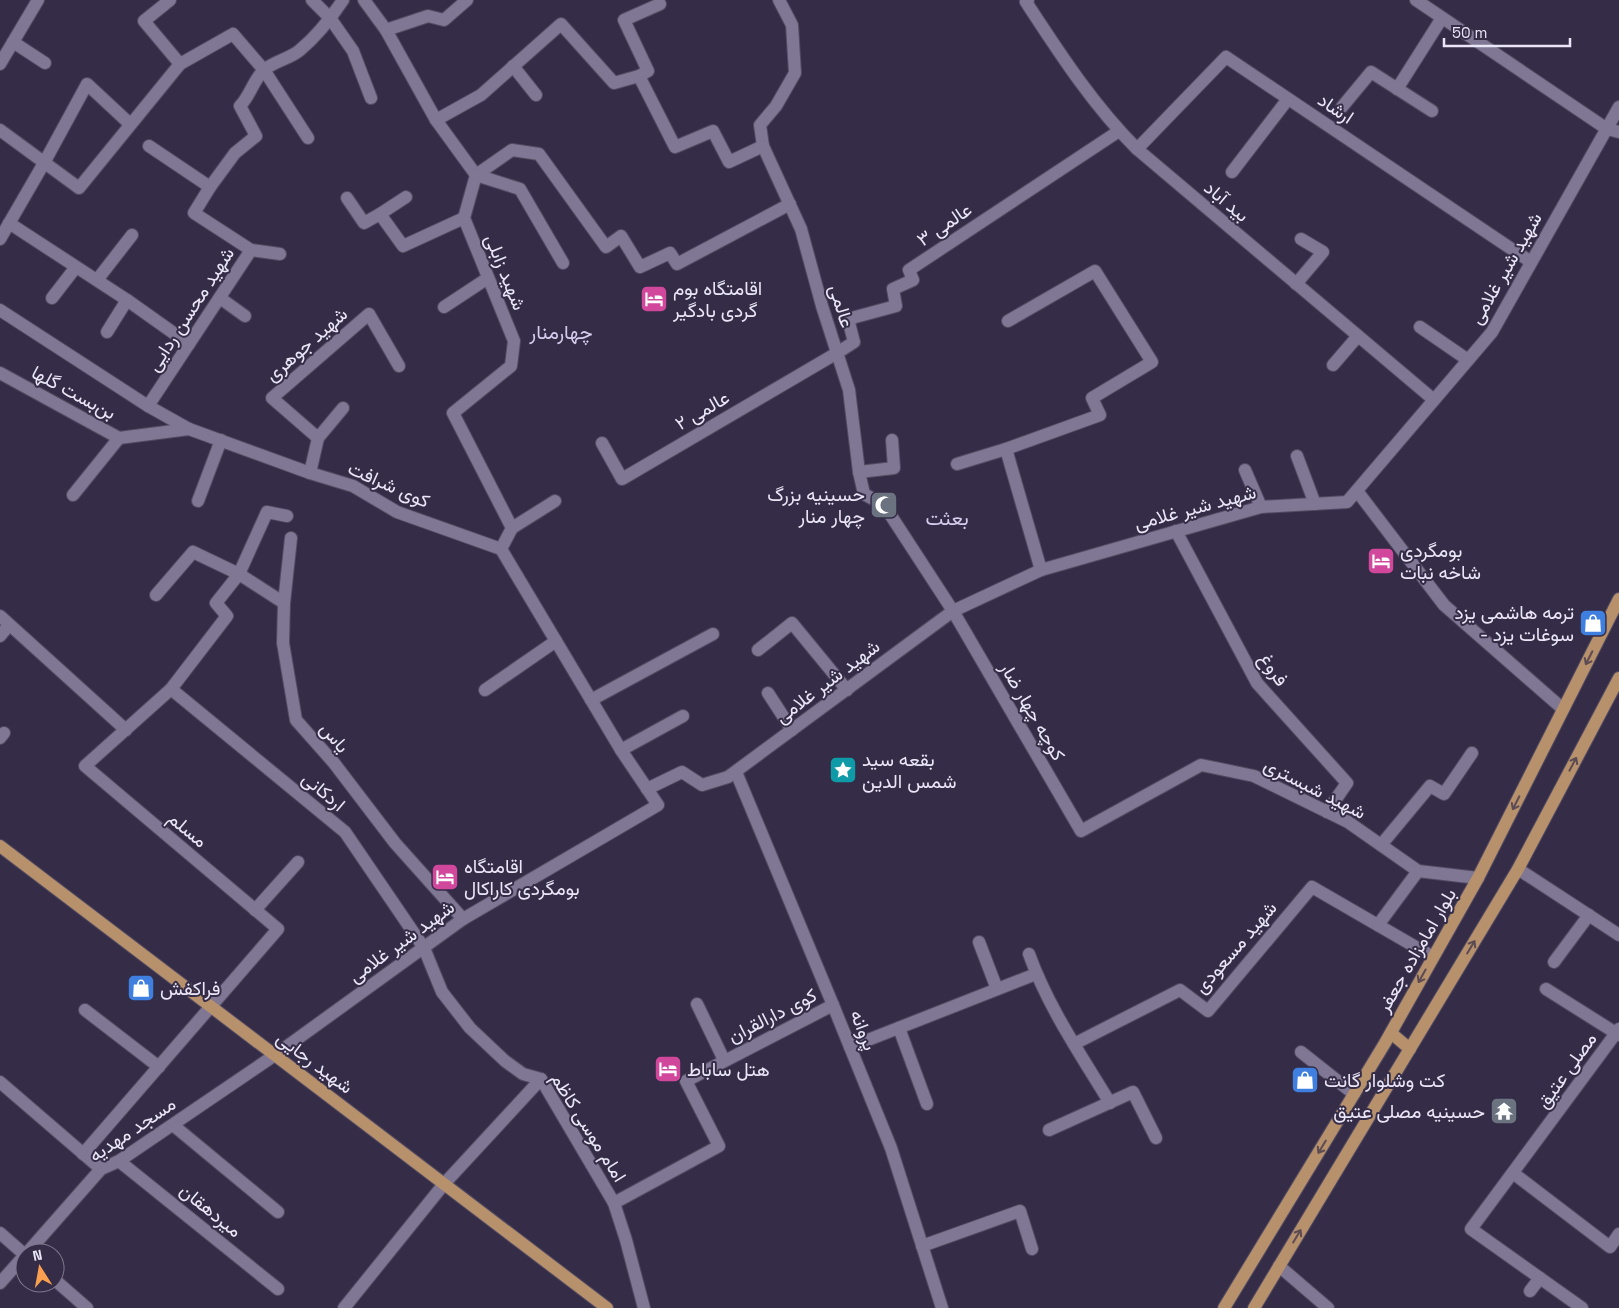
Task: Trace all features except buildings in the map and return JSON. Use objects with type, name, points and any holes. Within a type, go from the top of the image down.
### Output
[{"type":"main road","name":"بلوار امامزاده جعفر","points":[[1224,1308],[1354,1094],[1478,878],[1619,598]]},
{"type":"main road","points":[[1254,1308],[1518,869],[1619,678]]},
{"type":"main road","name":"شهید رجایی","points":[[0,846],[607,1308]]},
{"type":"main road","points":[[1390,1033],[1410,1049]]},
{"type":"street","points":[[0,64],[38,0]]},
{"type":"street","points":[[170,0],[144,21],[180,64]]},
{"type":"street","points":[[312,0],[330,18],[353,50],[371,98]]},
{"type":"street","name":"شهید محسن ردایی","points":[[148,406],[251,250],[194,213],[235,153],[256,136],[240,106],[264,70],[299,50],[330,18],[343,0]]},
{"type":"street","points":[[364,0],[386,30],[436,120],[476,175],[520,188],[563,263]]},
{"type":"street","points":[[386,30],[428,16],[444,20],[467,0]]},
{"type":"street","name":"عالمی","points":[[779,0],[792,25],[795,73],[776,106],[760,125],[763,146],[801,229],[822,306],[849,390],[859,472],[864,494],[884,505],[953,611]]},
{"type":"street","points":[[1416,0],[1613,130]]},
{"type":"street","name":"بید آباد","points":[[1027,1],[1075,77],[1119,131],[1137,149],[1434,400]]},
{"type":"street","points":[[436,120],[481,95],[561,24],[614,83],[639,76],[648,71],[624,20],[660,4]]},
{"type":"street","points":[[1397,89],[1442,18]]},
{"type":"street","points":[[0,130],[79,188],[180,64],[234,34],[264,70],[308,138]]},
{"type":"street","points":[[13,42],[45,62]]},
{"type":"street","name":"ارشاد","points":[[1137,149],[1226,57],[1531,262]]},
{"type":"street","points":[[513,66],[536,95]]},
{"type":"street","points":[[1342,106],[1371,72],[1432,111]]},
{"type":"street","points":[[639,76],[676,148],[713,131],[729,162],[763,146]]},
{"type":"street","points":[[0,239],[87,84],[130,124]]},
{"type":"street","points":[[1232,172],[1288,99]]},
{"type":"street","name":"شهید شیر غلامی","points":[[274,1055],[463,919],[658,805],[647,789],[682,772],[702,785],[728,777],[953,611],[1041,570],[1261,507],[1347,502],[1492,332],[1531,262],[1613,130],[1619,107]]},
{"type":"street","name":"عالمی ۳","points":[[837,353],[854,342],[848,319],[896,306],[893,289],[913,280],[909,270],[1119,131]]},
{"type":"street","points":[[149,146],[210,187]]},
{"type":"street","points":[[476,175],[512,150],[539,154],[606,247],[621,236],[640,267],[670,252],[677,264],[790,204]]},
{"type":"street","name":"شهید زابلی","points":[[476,175],[464,218],[514,341],[511,366],[453,413],[512,528]]},
{"type":"street","points":[[347,198],[364,223],[406,197]]},
{"type":"street","points":[[380,214],[403,246],[464,218]]},
{"type":"street","points":[[9,223],[127,300],[189,344]]},
{"type":"street","points":[[97,280],[132,235]]},
{"type":"street","points":[[1296,284],[1323,252],[1301,238]]},
{"type":"street","points":[[251,250],[280,254]]},
{"type":"street","points":[[52,298],[76,267]]},
{"type":"street","points":[[957,464],[1006,449],[1100,415],[1092,398],[1152,362],[1095,272],[1008,321]]},
{"type":"street","points":[[444,307],[488,278]]},
{"type":"street","points":[[220,298],[245,316]]},
{"type":"street","points":[[107,332],[127,300]]},
{"type":"street","name":"کوی شرافت","points":[[0,310],[148,406],[189,429],[310,473],[353,486],[397,512],[501,548]]},
{"type":"street","name":"شهید جوهری","points":[[318,438],[272,398],[369,314],[400,366]]},
{"type":"street","points":[[1420,327],[1468,360]]},
{"type":"street","points":[[1333,366],[1358,336]]},
{"type":"street","name":"عالمی ۲","points":[[602,443],[622,479],[837,353]]},
{"type":"street","name":"بن‌بست گلها","points":[[0,373],[119,438],[73,494]]},
{"type":"street","points":[[310,473],[318,438],[344,408]]},
{"type":"street","points":[[119,438],[189,429]]},
{"type":"street","points":[[198,501],[221,440]]},
{"type":"street","points":[[859,472],[894,468],[892,440]]},
{"type":"street","points":[[1006,449],[1041,570]]},
{"type":"street","points":[[1297,456],[1315,504]]},
{"type":"street","points":[[1245,470],[1261,507]]},
{"type":"street","points":[[1357,490],[1444,605],[1563,709]]},
{"type":"street","points":[[555,501],[512,528],[501,548],[621,750],[647,789]]},
{"type":"street","points":[[239,574],[267,512],[287,516]]},
{"type":"street","name":"فروغ","points":[[1176,531],[1257,683],[1347,783],[1327,812]]},
{"type":"street","name":"یاس","points":[[291,538],[284,603],[283,643],[296,720],[334,764],[395,843],[463,919]]},
{"type":"street","points":[[156,595],[193,552],[239,574],[284,603]]},
{"type":"street","name":"مسلم","points":[[211,1007],[278,929],[85,766],[171,689],[227,616],[216,603],[239,574]]},
{"type":"street","name":"کوچه چهار ضار","points":[[953,611],[1081,831]]},
{"type":"street","points":[[0,636],[4,620],[126,730]]},
{"type":"street","points":[[758,650],[792,622],[847,690]]},
{"type":"street","points":[[591,700],[713,634]]},
{"type":"street","points":[[485,690],[556,641]]},
{"type":"street","name":"اردکانی","points":[[171,689],[345,832],[424,948]]},
{"type":"street","points":[[768,692],[792,730]]},
{"type":"street","points":[[621,750],[682,716]]},
{"type":"street","points":[[1381,845],[1430,786],[1444,794],[1472,754]]},
{"type":"street","name":"شهید شبستری","points":[[1081,831],[1201,765],[1254,776],[1348,822],[1418,871],[1478,878]]},
{"type":"street","name":"پروانه","points":[[736,772],[891,1148],[942,1308]]},
{"type":"street","points":[[255,910],[298,862]]},
{"type":"street","points":[[1518,869],[1619,935]]},
{"type":"street","points":[[1378,925],[1418,871]]},
{"type":"street","name":"شهید مسعودی","points":[[1074,1044],[1180,990],[1208,1011],[1312,887],[1433,957]]},
{"type":"street","points":[[1554,962],[1589,915]]},
{"type":"street","points":[[979,942],[997,990]]},
{"type":"street","name":"امام موسی کاظم","points":[[424,948],[442,992],[470,1028],[517,1070],[523,1074],[541,1079],[614,1203],[644,1308]]},
{"type":"street","points":[[1028,954],[1036,974],[1074,1044],[1110,1103]]},
{"type":"street","points":[[850,1047],[1036,974]]},
{"type":"street","points":[[1546,990],[1618,1032]]},
{"type":"street","points":[[697,1004],[724,1060]]},
{"type":"street","name":"کوی دارالقران","points":[[614,1203],[719,1146],[686,1081],[833,1005]]},
{"type":"street","points":[[83,1154],[211,1007]]},
{"type":"street","points":[[85,1010],[159,1068]]},
{"type":"street","points":[[899,1028],[927,1104]]},
{"type":"street","name":"مصلی عتیق","points":[[1540,1278],[1471,1230],[1618,1032]]},
{"type":"street","points":[[1301,1052],[1354,1094]]},
{"type":"street","name":"مسجد مهدیه","points":[[36,1243],[101,1169],[119,1161],[274,1055]]},
{"type":"street","points":[[344,1308],[444,1184],[541,1079]]},
{"type":"street","points":[[0,1082],[101,1169]]},
{"type":"street","points":[[1049,1130],[1133,1092],[1156,1138]]},
{"type":"street","points":[[172,1125],[278,1212]]},
{"type":"street","name":"میردهقان","points":[[119,1161],[278,1289]]},
{"type":"street","points":[[1512,1173],[1610,1247],[1619,1234]]},
{"type":"street","points":[[922,1246],[1020,1211],[1032,1249]]},
{"type":"street","points":[[0,1233],[15,1245]]},
{"type":"street","name":"مسجد مهدیه","points":[[0,1283],[15,1266]]},
{"type":"street","points":[[1279,1266],[1328,1308]]},
{"type":"street","points":[[1530,1291],[1540,1278],[1582,1308]]},
{"type":"street","points":[[65,1289],[87,1308]]},
{"type":"place","name":"اقامتگاه بوم گردی بادگیر","points":[[654,299]]},
{"type":"place","name":"حسینیه بزرگ چهار منار","points":[[884,505]]},
{"type":"place","name":"بومگردی شاخه نبات","points":[[1381,561]]},
{"type":"place","name":"ترمه هاشمی یزد - سوغات یزد","points":[[1593,623]]},
{"type":"place","name":"بقعه سید شمس الدین","points":[[843,770]]},
{"type":"place","name":"اقامتگاه بومگردی کاراکال","points":[[445,877]]},
{"type":"place","name":"فراکفش","points":[[141,988]]},
{"type":"place","name":"هتل ساباط","points":[[668,1069]]},
{"type":"place","name":"کت وشلوار گانت","points":[[1305,1080]]},
{"type":"place","name":"حسینیه مصلی عتیق","points":[[1504,1111]]},
{"type":"district","name":"چهارمنار","points":[[561,332]]},
{"type":"district","name":"بعثت","points":[[947,518]]}]
